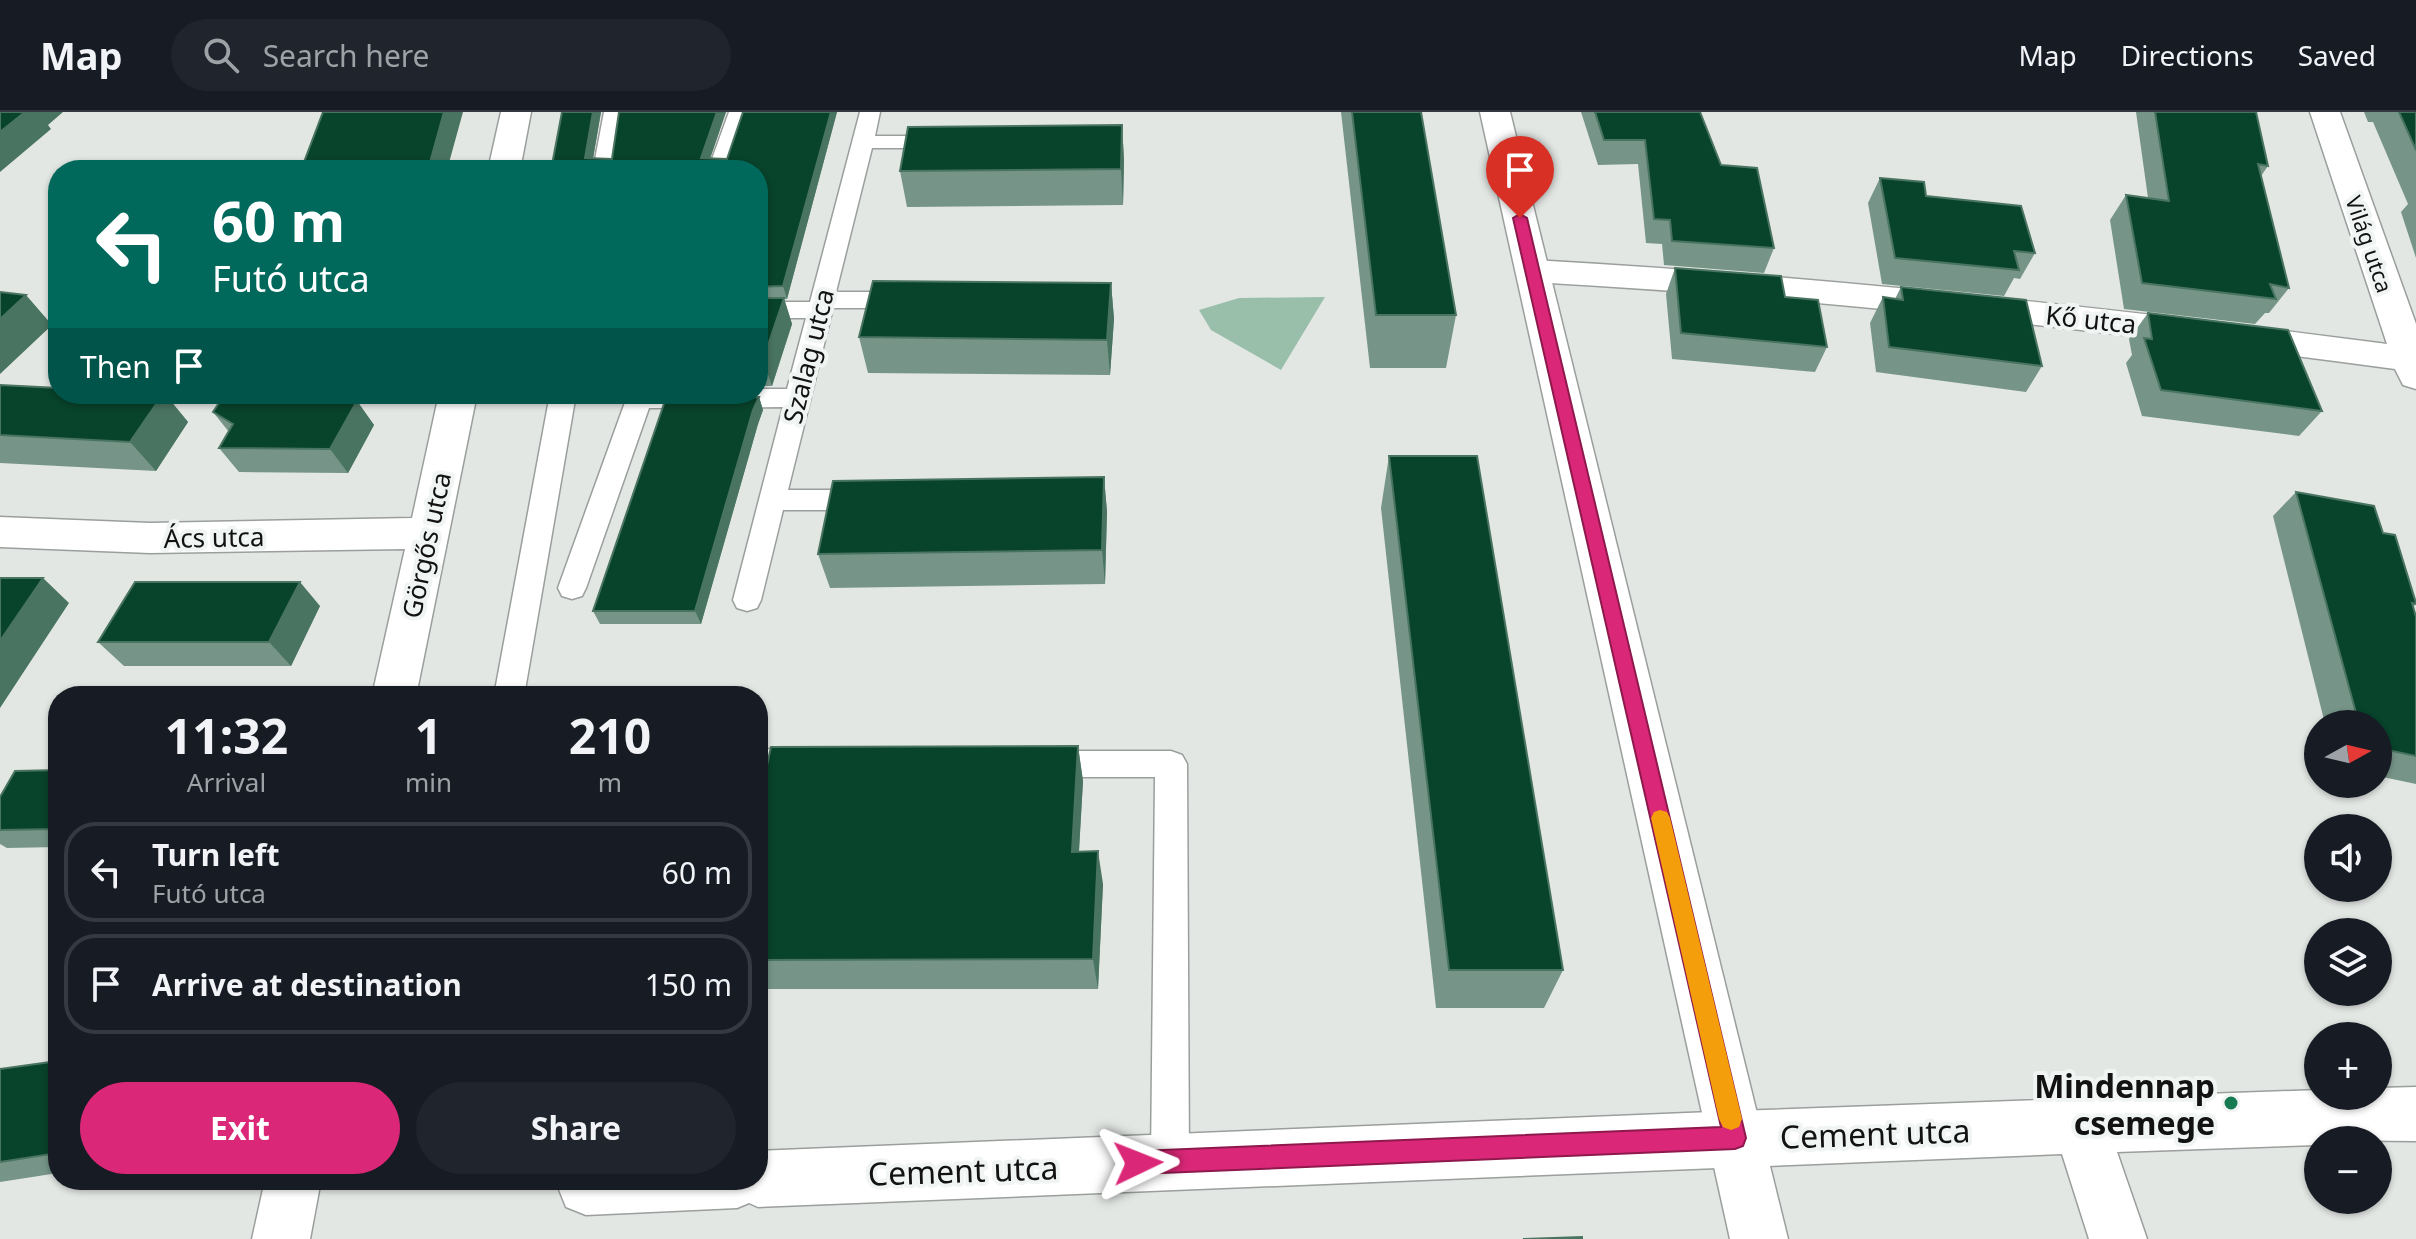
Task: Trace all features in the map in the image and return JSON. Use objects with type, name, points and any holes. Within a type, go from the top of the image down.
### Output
[{"type":"street","points":[[506,160],[516,112]]},
{"type":"street","points":[[1495,112],[1759,1239]]},
{"type":"street","name":"Világ utca","points":[[2325,112],[2413,368]]},
{"type":"street","name":"Kő utca","points":[[1533,271],[1730,282],[2165,327],[2413,368]]},
{"type":"street","name":"Görgős utca","points":[[396,686],[456,404]]},
{"type":"street","name":"Ács utca","points":[[0,532],[150,538],[429,533]]},
{"type":"street","name":"Cement utca","points":[[768,1179],[1735,1138],[2416,1114]]},
{"type":"street","points":[[2081,1126],[2118,1239]]},
{"type":"street","points":[[281,1239],[291,1190]]},
{"type":"lane","points":[[606,160],[614,112]]},
{"type":"lane","points":[[722,160],[739,112]]},
{"type":"lane","name":"Szalag utca","points":[[747,600],[870,112]]},
{"type":"lane","points":[[862,142],[969,142]]},
{"type":"lane","points":[[768,309],[931,300]]},
{"type":"lane","points":[[768,398],[798,398]]},
{"type":"lane","points":[[511,686],[561,404]]},
{"type":"lane","points":[[572,588],[638,404]]},
{"type":"lane","points":[[772,500],[899,500]]},
{"type":"lane","points":[[768,762],[838,763]]},
{"type":"lane","points":[[1012,764],[1171,764],[1170,1161]]},
{"type":"green space","points":[[1325,297],[1281,370],[1211,330],[1199,310],[1239,298]]},
{"type":"building","points":[[0,112],[25,112],[0,132]]},
{"type":"building","points":[[323,112],[444,112],[431,160],[305,160]]},
{"type":"building","points":[[562,112],[593,112],[585,158],[612,159],[619,112],[717,112],[701,158],[727,159],[743,112],[831,112],[783,286],[768,287],[768,160],[553,160]]},
{"type":"building","points":[[1352,112],[1421,112],[1456,315],[1376,315]]},
{"type":"building","points":[[1595,112],[1700,112],[1721,165],[1757,168],[1774,248],[1672,241],[1670,220],[1654,219],[1645,140],[1604,140]]},
{"type":"building","points":[[2155,112],[2256,112],[2268,166],[2258,164],[2289,288],[2270,284],[2276,299],[2142,283],[2126,195],[2169,201]]},
{"type":"building","points":[[2399,112],[2416,112],[2416,150]]},
{"type":"building","points":[[1122,125],[1121,169],[900,171],[908,127]]},
{"type":"building","points":[[1880,178],[1924,182],[1926,196],[2021,206],[2035,253],[2014,251],[2019,270],[1895,258]]},
{"type":"building","points":[[1675,268],[1781,276],[1785,297],[1818,300],[1827,347],[1681,333]]},
{"type":"building","points":[[873,281],[1111,283],[1107,340],[859,337]]},
{"type":"building","points":[[1901,287],[2026,300],[2042,366],[1889,347],[1883,297],[1903,300]]},
{"type":"building","points":[[0,292],[26,295],[0,319]]},
{"type":"building","points":[[768,298],[784,298],[768,345]]},
{"type":"building","points":[[2148,313],[2288,330],[2322,411],[2161,390],[2144,338],[2152,339]]},
{"type":"building","points":[[0,385],[48,387],[48,404],[156,404],[130,442],[0,435]]},
{"type":"building","points":[[218,404],[355,404],[330,449],[219,448],[233,424],[213,412]]},
{"type":"building","points":[[664,404],[756,404],[695,611],[593,611]]},
{"type":"building","points":[[1389,456],[1477,456],[1563,970],[1449,970]]},
{"type":"building","points":[[1104,477],[1102,550],[818,554],[833,481]]},
{"type":"building","points":[[2296,492],[2374,506],[2383,533],[2395,535],[2416,603],[2412,603],[2416,617],[2416,756],[2392,751],[2392,710],[2355,710]]},
{"type":"building","points":[[0,578],[43,578],[0,641]]},
{"type":"building","points":[[135,582],[300,582],[269,642],[98,642]]},
{"type":"building","points":[[1078,746],[1072,852],[1098,851],[1093,959],[768,960],[768,761],[771,747]]},
{"type":"building","points":[[48,770],[48,829],[0,830],[0,797],[15,771]]},
{"type":"building","points":[[48,1062],[48,1155],[0,1162],[0,1069]]},
{"type":"building","points":[[1582,1237],[1582,1239],[1523,1239]]},
{"type":"slow traffic","points":[[1660,818],[1731,1119]]},
{"type":"place","name":"Mindennap csemege","points":[[2231,1103]]},
{"type":"route","points":[[1138,1163],[1735,1138],[1520,218]]}]
